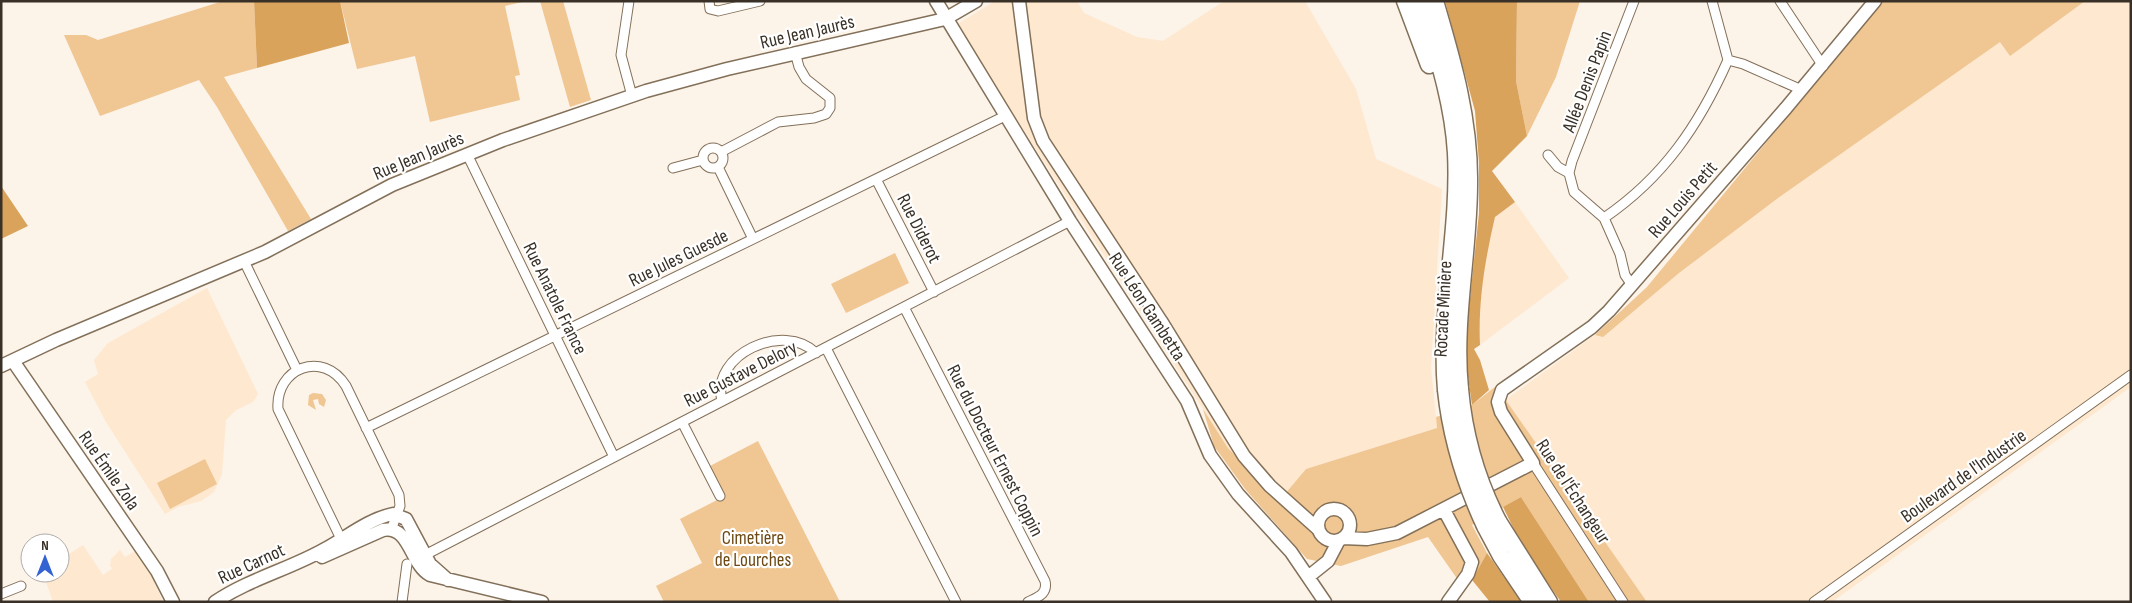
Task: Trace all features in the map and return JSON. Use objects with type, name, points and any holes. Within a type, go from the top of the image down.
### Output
[{"type":"highway","points":[[1405,1],[1440,100],[1455,202]]},
{"type":"highway","name":"Rocade Minière","points":[[1420,1],[1441,72],[1452,120],[1456,153],[1455,202],[1446,316],[1456,447],[1466,480],[1492,524],[1549,602]]},
{"type":"highway","name":"Rocade Minière","points":[[1435,1],[1458,81],[1468,144],[1468,210],[1453,389]]},
{"type":"highway","name":"Rocade Minière","points":[[1492,524],[1501,556],[1532,602]]},
{"type":"street","points":[[629,1],[621,55],[632,96]]},
{"type":"street","points":[[709,1],[710,9],[718,11],[760,1]]},
{"type":"street","name":"Rue Léon Gambetta","points":[[936,1],[946,21],[1070,221],[1187,400],[1205,445],[1234,489],[1288,548],[1325,602]]},
{"type":"street","points":[[946,21],[976,1]]},
{"type":"street","name":"Rue Jean Jaurès","points":[[7,363],[67,335],[244,261],[392,185],[467,154],[632,96],[795,52],[946,21],[987,1]]},
{"type":"street","points":[[1019,1],[1033,110],[1043,141],[1165,328],[1244,456],[1264,480],[1321,533],[1330,540],[1367,539],[1404,531],[1533,464]]},
{"type":"street","name":"Allée Denis Papin","points":[[1569,173],[1634,1]]},
{"type":"street","points":[[1604,218],[1643,187],[1678,149],[1704,111],[1728,60],[1712,1]]},
{"type":"street","points":[[1780,1],[1822,66]]},
{"type":"street","name":"Rue Louis Petit","points":[[1499,399],[1503,388],[1598,322],[1802,90],[1875,1]]},
{"type":"street","points":[[721,152],[773,124],[818,117],[828,111],[830,98],[804,76],[795,52]]},
{"type":"street","points":[[1728,60],[1743,64],[1802,90]]},
{"type":"street","name":"Rue Jules Guesde","points":[[366,428],[1005,116]]},
{"type":"street","points":[[703,160],[704,153],[708,149],[715,148],[721,152],[723,161],[718,167]]},
{"type":"street","name":"Rue Anatole France","points":[[467,154],[614,457]]},
{"type":"street","points":[[1548,155],[1558,167],[1569,173],[1574,192],[1604,218],[1620,254],[1625,275],[1632,285]]},
{"type":"street","points":[[703,160],[710,167],[718,167]]},
{"type":"street","points":[[673,168],[703,160]]},
{"type":"street","points":[[718,167],[753,239]]},
{"type":"street","name":"Rue Diderot","points":[[876,179],[934,292]]},
{"type":"street","name":"Rue Gustave Delory","points":[[416,560],[1070,221]]},
{"type":"street","points":[[244,261],[297,370]]},
{"type":"street","name":"Rue du Docteur Ernest Coppin","points":[[904,307],[1045,581],[1046,587],[1043,593],[1028,602]]},
{"type":"street","points":[[722,401],[721,389],[726,370],[738,356],[752,348],[769,342],[784,341],[807,346],[816,353]]},
{"type":"street","points":[[826,348],[956,602]]},
{"type":"street","name":"Rue Émile Zola","points":[[7,363],[157,571],[174,602]]},
{"type":"street","points":[[402,602],[416,560],[409,522],[397,514],[386,516],[343,543],[278,409],[280,390],[289,376],[297,370],[319,367],[336,374],[346,386],[399,495],[400,506],[397,514],[391,530],[402,534],[416,560],[426,572],[448,580],[542,602]]},
{"type":"street","name":"Boulevard de l'Industrie","points":[[1814,602],[2131,375]]},
{"type":"street","name":"Rue de l'Échangeur","points":[[1499,399],[1502,414],[1623,602]]},
{"type":"street","points":[[682,422],[720,496]]},
{"type":"street","points":[[1285,499],[1312,510],[1326,512],[1339,510],[1346,515],[1350,523],[1367,533],[1386,536]]},
{"type":"street","points":[[1444,510],[1472,562],[1468,574],[1448,602]]},
{"type":"street","points":[[1308,577],[1322,557],[1320,519],[1326,512]]},
{"type":"street","points":[[1308,577],[1328,561],[1341,539],[1349,530],[1350,523]]},
{"type":"street","name":"Rue Carnot","points":[[215,602],[234,590],[343,543],[391,530]]},
{"type":"street","points":[[1,594],[21,586]]},
{"type":"shaded area","points":[[254,1],[340,1],[349,43],[257,68]]},
{"type":"shaded area","points":[[995,1],[1077,1],[1084,13],[1137,37],[1163,41],[1224,1],[1305,1],[1356,89],[1376,159],[1442,189],[1431,367],[1437,428],[1306,469],[1279,501],[1263,487],[1228,448],[956,25]]},
{"type":"shaded area","points":[[1445,1],[1517,1],[1516,81],[1527,136],[1492,171],[1515,202],[1495,217],[1491,233],[1481,297],[1480,345],[1474,349],[1480,360],[1489,390],[1472,405],[1467,370],[1466,337],[1479,213],[1479,163],[1475,111]]},
{"type":"shaded area","points":[[1883,1],[2131,1],[2131,387],[1832,602],[1647,602],[1504,401],[1595,335],[1647,287]]},
{"type":"shaded area","points":[[1,186],[28,226],[1,239]]},
{"type":"shaded area","points":[[1515,202],[1569,278],[1480,345],[1479,309],[1484,264],[1495,217]]},
{"type":"shaded area","points":[[207,288],[258,394],[253,402],[236,410],[226,420],[222,474],[214,492],[201,501],[178,507],[165,514],[106,422],[85,382],[98,374],[94,360],[108,343]]},
{"type":"shaded area","points":[[1521,497],[1589,602],[1561,602],[1523,548],[1503,507]]},
{"type":"shaded area","points":[[83,545],[103,575],[113,568],[110,567],[111,559],[120,550],[125,557],[135,551],[151,574],[163,602],[53,602],[46,583],[70,583],[70,553]]},
{"type":"shaded area","points":[[1487,553],[1521,602],[1490,602],[1472,580]]},
{"type":"green space","points":[[223,1],[254,1],[257,68],[224,77],[311,219],[288,231],[217,107],[199,80],[100,116],[64,35],[86,35],[98,40]]},
{"type":"green space","points":[[340,1],[527,1],[505,6],[520,75],[515,76],[520,100],[430,122],[415,56],[357,69]]},
{"type":"green space","points":[[540,1],[563,1],[591,100],[570,107]]},
{"type":"green space","points":[[1517,1],[1580,1],[1556,77],[1527,136],[1516,81]]},
{"type":"green space","points":[[1883,1],[2085,1],[2010,56],[2000,42],[1778,198],[1679,273],[1603,337],[1595,335],[1647,287]]},
{"type":"green space","points":[[895,253],[909,283],[846,313],[831,284]]},
{"type":"green space","points":[[1496,386],[1647,602],[1589,602],[1521,497],[1472,525],[1487,553],[1472,580],[1464,573],[1458,580],[1428,537],[1341,566],[1307,559],[1245,489],[1214,446],[1203,409],[1228,448],[1279,501],[1306,469],[1437,428],[1436,417],[1472,405]]},
{"type":"green space","points":[[313,393],[322,394],[326,400],[324,407],[319,404],[318,399],[313,400],[316,410],[308,405],[309,395]]},
{"type":"green space","name":"Cimetière de Lourches","points":[[758,441],[840,602],[664,602],[656,586],[702,563],[680,519],[725,496],[710,466]]},
{"type":"green space","points":[[205,459],[217,484],[170,509],[157,483]]}]
